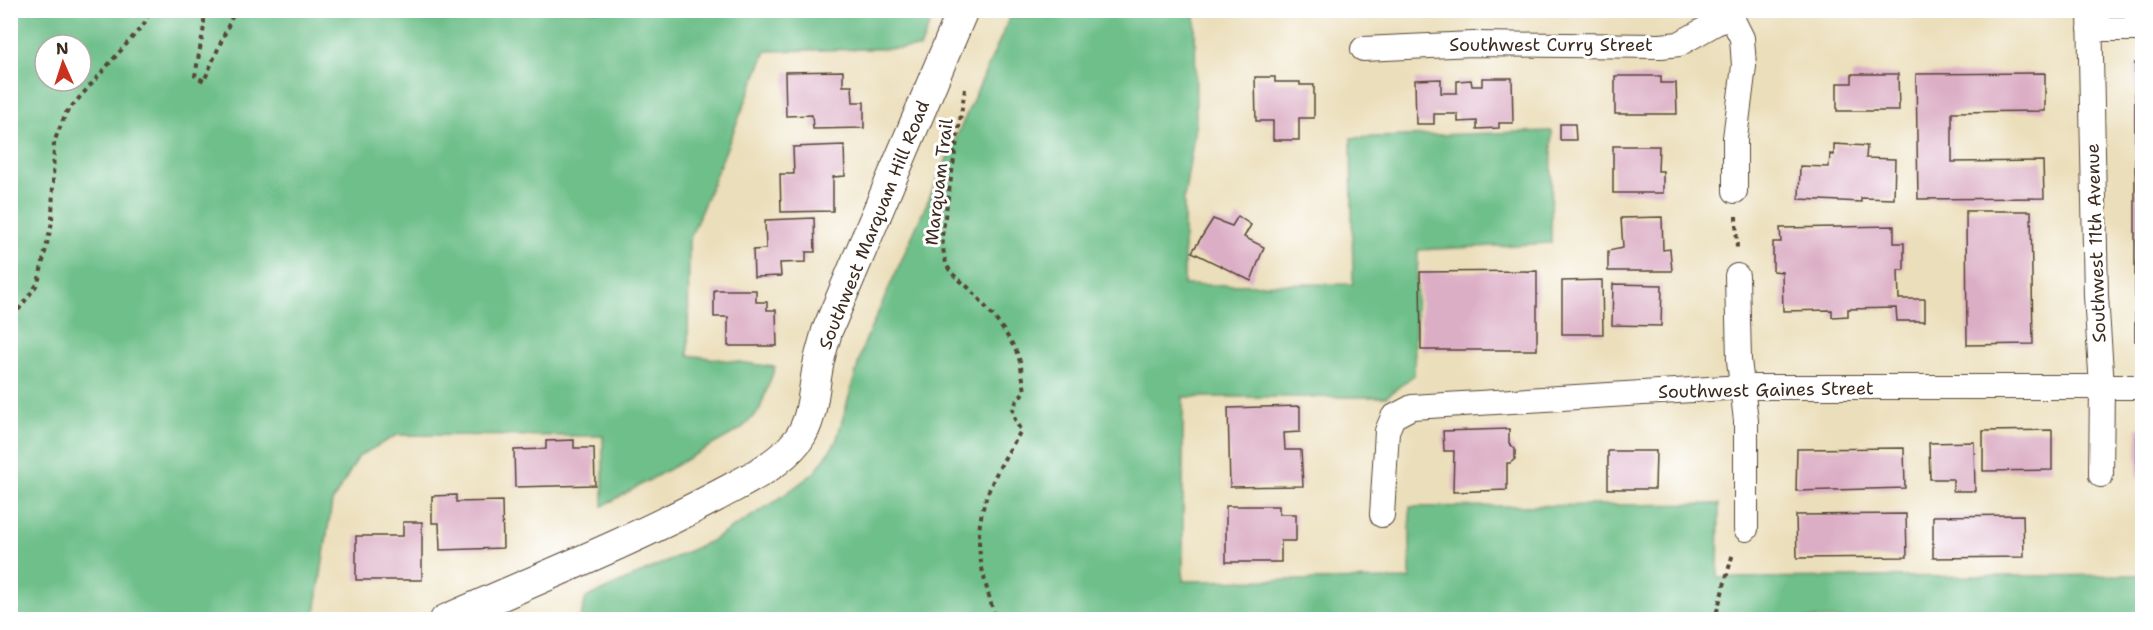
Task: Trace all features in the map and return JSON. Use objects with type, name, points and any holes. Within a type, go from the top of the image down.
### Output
[{"type":"street","name":"Southwest Marquam Hill Road","points":[[445,620],[653,528],[705,502],[759,473],[785,454],[798,440],[808,422],[826,331],[963,10]]},
{"type":"street","name":"Southwest Curry Street","points":[[1363,49],[1473,44],[1661,46],[1679,44],[1732,14]]},
{"type":"street","points":[[1732,14],[1742,38],[1744,56],[1735,138],[1735,191]]},
{"type":"street","points":[[2090,20],[2142,29]]},
{"type":"street","name":"Southwest 11th Avenue","points":[[2090,20],[2096,296],[2102,387],[2102,475]]},
{"type":"street","points":[[1737,276],[1739,360],[1746,421],[1746,529]]},
{"type":"street","name":"Southwest Gaines Street","points":[[1382,515],[1387,431],[1393,417],[1412,406],[1743,387],[2142,387]]},
{"type":"path","points":[[10,326],[14,316],[38,283],[52,222],[54,142],[66,113],[144,24],[151,10]]},
{"type":"path","points":[[204,10],[204,27],[195,76],[204,81],[236,10]]},
{"type":"path","name":"Marquam Trail","points":[[966,83],[942,236],[943,258],[947,270],[978,298],[1018,355],[1024,390],[1012,406],[1012,415],[1021,431],[1005,456],[984,502],[979,537],[984,577],[996,620]]},
{"type":"path","points":[[1735,191],[1737,276]]},
{"type":"path","points":[[1712,620],[1717,611],[1737,541],[1746,529]]},
{"type":"green space","points":[[11,10],[935,11],[920,48],[766,51],[689,241],[688,355],[775,367],[759,411],[741,429],[603,506],[603,436],[397,435],[359,456],[332,502],[314,620],[11,619]]},
{"type":"green space","points":[[1195,11],[1196,123],[1184,198],[1184,285],[1353,284],[1351,138],[1552,131],[1551,243],[1418,250],[1414,375],[1386,397],[1183,397],[1183,581],[1410,579],[1410,507],[1719,504],[1718,578],[2142,575],[2142,619],[580,619],[586,598],[711,541],[773,503],[814,473],[836,442],[864,344],[1010,17]]},
{"type":"building","points":[[2135,63],[2142,63],[2142,341],[2135,341]]},
{"type":"building","points":[[843,71],[843,86],[852,86],[853,102],[864,102],[864,128],[813,129],[812,115],[786,116],[785,72]]},
{"type":"building","points":[[2045,73],[2045,111],[1952,112],[1952,162],[2043,161],[2044,198],[1918,199],[1916,74]]},
{"type":"building","points":[[1852,74],[1898,74],[1899,111],[1837,111],[1837,83],[1852,83]]},
{"type":"building","points":[[1615,76],[1661,76],[1661,83],[1676,83],[1677,114],[1615,114]]},
{"type":"building","points":[[1255,77],[1275,77],[1275,82],[1300,82],[1300,85],[1314,85],[1314,118],[1299,118],[1299,140],[1273,140],[1273,121],[1256,121]]},
{"type":"building","points":[[1482,78],[1512,78],[1513,123],[1499,123],[1499,128],[1477,129],[1477,121],[1458,122],[1458,114],[1434,114],[1434,124],[1416,124],[1415,80],[1441,79],[1441,93],[1457,93],[1457,81],[1471,80],[1472,86],[1482,86]]},
{"type":"building","points":[[1560,124],[1575,124],[1576,140],[1560,140]]},
{"type":"building","points":[[1834,144],[1867,146],[1866,158],[1895,159],[1894,199],[1861,198],[1861,202],[1799,199],[1800,166],[1829,167],[1830,154],[1834,155]]},
{"type":"building","points":[[844,145],[845,176],[833,177],[833,211],[781,212],[780,174],[794,174],[793,147]]},
{"type":"building","points":[[1613,146],[1659,146],[1658,171],[1663,171],[1663,193],[1613,193]]},
{"type":"building","points":[[1966,211],[2031,211],[2033,344],[1967,345]]},
{"type":"building","points":[[1238,216],[1251,225],[1244,237],[1264,247],[1251,281],[1192,252],[1213,219],[1232,226]]},
{"type":"building","points":[[1662,217],[1663,250],[1670,249],[1672,271],[1608,271],[1608,251],[1623,248],[1621,218]]},
{"type":"building","points":[[814,218],[815,252],[806,252],[806,262],[780,263],[781,276],[754,277],[753,250],[766,249],[765,220]]},
{"type":"building","points":[[1894,226],[1894,243],[1904,243],[1904,270],[1898,270],[1899,299],[1925,299],[1925,321],[1897,321],[1896,308],[1848,309],[1848,316],[1832,317],[1832,310],[1783,311],[1782,272],[1773,271],[1773,242],[1781,242],[1780,228]]},
{"type":"building","points":[[1537,271],[1537,350],[1421,350],[1420,272]]},
{"type":"building","points":[[1602,280],[1603,334],[1562,334],[1562,281]]},
{"type":"building","points":[[1613,284],[1662,285],[1661,326],[1612,325]]},
{"type":"building","points":[[714,290],[756,290],[756,302],[767,302],[767,310],[776,310],[777,346],[728,346],[728,317],[714,317]]},
{"type":"building","points":[[1300,406],[1300,432],[1284,433],[1285,450],[1301,450],[1303,486],[1230,487],[1228,408]]},
{"type":"building","points":[[2137,428],[2142,428],[2142,478],[2137,478]]},
{"type":"building","points":[[1509,429],[1509,443],[1515,449],[1515,459],[1507,463],[1507,490],[1453,492],[1454,451],[1444,451],[1443,431]]},
{"type":"building","points":[[2052,430],[2052,470],[1983,471],[1983,431]]},
{"type":"building","points":[[574,440],[574,448],[594,448],[595,485],[515,487],[514,450],[546,449],[546,441]]},
{"type":"building","points":[[1974,442],[1975,491],[1953,491],[1953,479],[1930,479],[1929,443]]},
{"type":"building","points":[[1904,448],[1905,488],[1796,491],[1797,449]]},
{"type":"building","points":[[1608,451],[1656,451],[1655,489],[1608,489]]},
{"type":"building","points":[[456,495],[456,502],[502,501],[503,548],[440,550],[439,523],[432,523],[432,496]]},
{"type":"building","points":[[1226,506],[1279,506],[1279,514],[1296,514],[1296,541],[1281,541],[1281,562],[1226,562]]},
{"type":"building","points":[[1906,514],[1907,557],[1797,558],[1796,515]]},
{"type":"building","points":[[2023,515],[2024,557],[1933,558],[1933,516]]},
{"type":"building","points":[[403,522],[422,522],[422,580],[356,580],[356,536],[403,536]]}]
